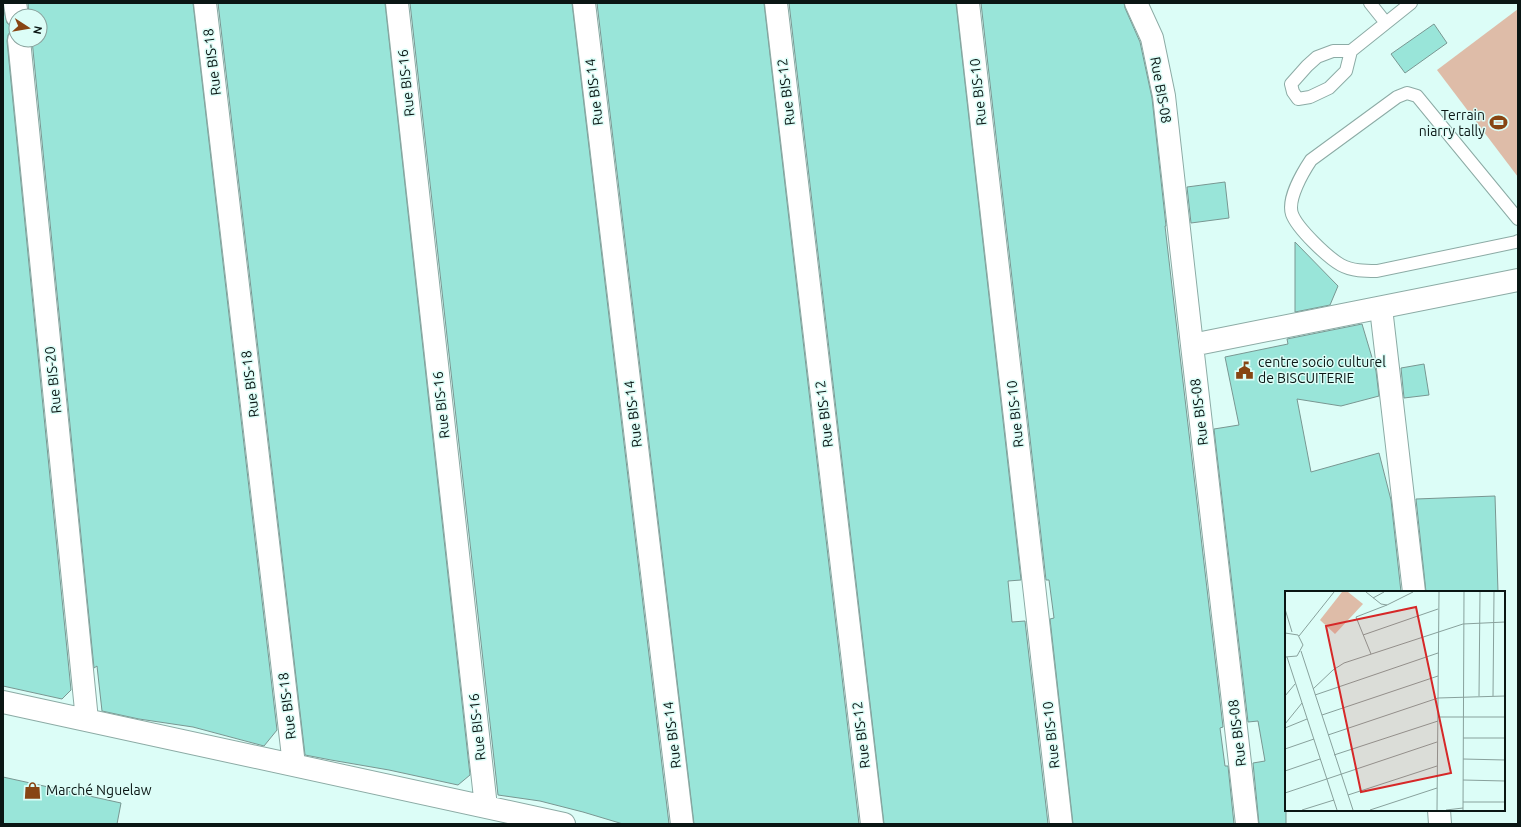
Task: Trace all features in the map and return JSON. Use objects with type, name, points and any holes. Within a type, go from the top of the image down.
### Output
[{"type":"street","name":"Rue BIS-18","points":[[205,3],[294,765]]},
{"type":"street","name":"Rue BIS-16","points":[[397,3],[486,807]]},
{"type":"street","name":"Rue BIS-14","points":[[584,3],[682,824]]},
{"type":"street","name":"Rue BIS-12","points":[[776,3],[872,824]]},
{"type":"street","name":"Rue BIS-10","points":[[968,3],[1061,824]]},
{"type":"street","name":"Rue BIS-08","points":[[1136,3],[1152,38],[1164,96],[1247,824]]},
{"type":"street","name":"Rue BIS-20","points":[[20,48],[87,720]]},
{"type":"street","points":[[1192,345],[1518,280]]},
{"type":"street","points":[[1381,308],[1414,591]]},
{"type":"street","points":[[3,702],[486,807],[514,819],[564,824]]},
{"type":"street","points":[[1439,811],[1440,824]]},
{"type":"lane","points":[[1370,3],[1386,23]]},
{"type":"lane","points":[[1351,51],[1333,51],[1317,58],[1306,66],[1292,84],[1293,92],[1298,99],[1310,97],[1329,88],[1346,71],[1351,51],[1411,3]]},
{"type":"lane","points":[[1518,219],[1417,96],[1407,93],[1396,97],[1311,160],[1304,170],[1293,196],[1292,214],[1309,239],[1341,265],[1355,270],[1377,271],[1518,241]]},
{"type":"shaded area","name":"Terrain niarry tally","points":[[1518,9],[1518,177],[1437,70]]},
{"type":"building","points":[[28,3],[193,3],[277,730],[264,746],[193,727],[139,719],[102,711],[97,666],[94,668],[33,48],[48,48],[48,8],[28,8]]},
{"type":"building","points":[[218,3],[385,3],[470,775],[458,785],[389,770],[305,755]]},
{"type":"building","points":[[410,3],[572,3],[669,824],[623,824],[540,801],[498,795]]},
{"type":"building","points":[[597,3],[764,3],[859,824],[694,824]]},
{"type":"building","points":[[789,3],[956,3],[1021,580],[1008,581],[1012,622],[1025,621],[1048,824],[884,824]]},
{"type":"building","points":[[981,3],[1124,3],[1140,42],[1152,98],[1165,226],[1223,727],[1220,728],[1225,766],[1228,766],[1234,824],[1073,824],[1050,619],[1054,618],[1049,580],[1046,580]]},
{"type":"building","points":[[3,7],[8,24],[7,41],[71,690],[62,699],[3,686]]},
{"type":"building","points":[[1434,24],[1447,43],[1405,73],[1391,54]]},
{"type":"building","points":[[1225,182],[1229,218],[1191,223],[1187,187]]},
{"type":"building","points":[[1295,242],[1338,286],[1330,305],[1295,312]]},
{"type":"building","points":[[1362,324],[1376,371],[1379,396],[1341,406],[1297,399],[1311,472],[1379,453],[1391,500],[1401,591],[1285,591],[1286,824],[1259,824],[1253,763],[1265,761],[1258,721],[1248,722],[1214,429],[1239,425],[1225,357],[1288,344],[1287,339]]},
{"type":"building","points":[[1424,364],[1429,395],[1404,398],[1401,368]]},
{"type":"building","points":[[1495,496],[1498,591],[1426,591],[1416,499]]},
{"type":"building","name":"Marché Nguelaw","points":[[3,777],[121,803],[117,824],[3,824]]},
{"type":"place","name":"Terrain niarry tally","points":[[1498,123]]},
{"type":"place","name":"centre socio culturel de BISCUITERIE","points":[[1245,370]]},
{"type":"place","name":"Marché Nguelaw","points":[[33,790]]}]
